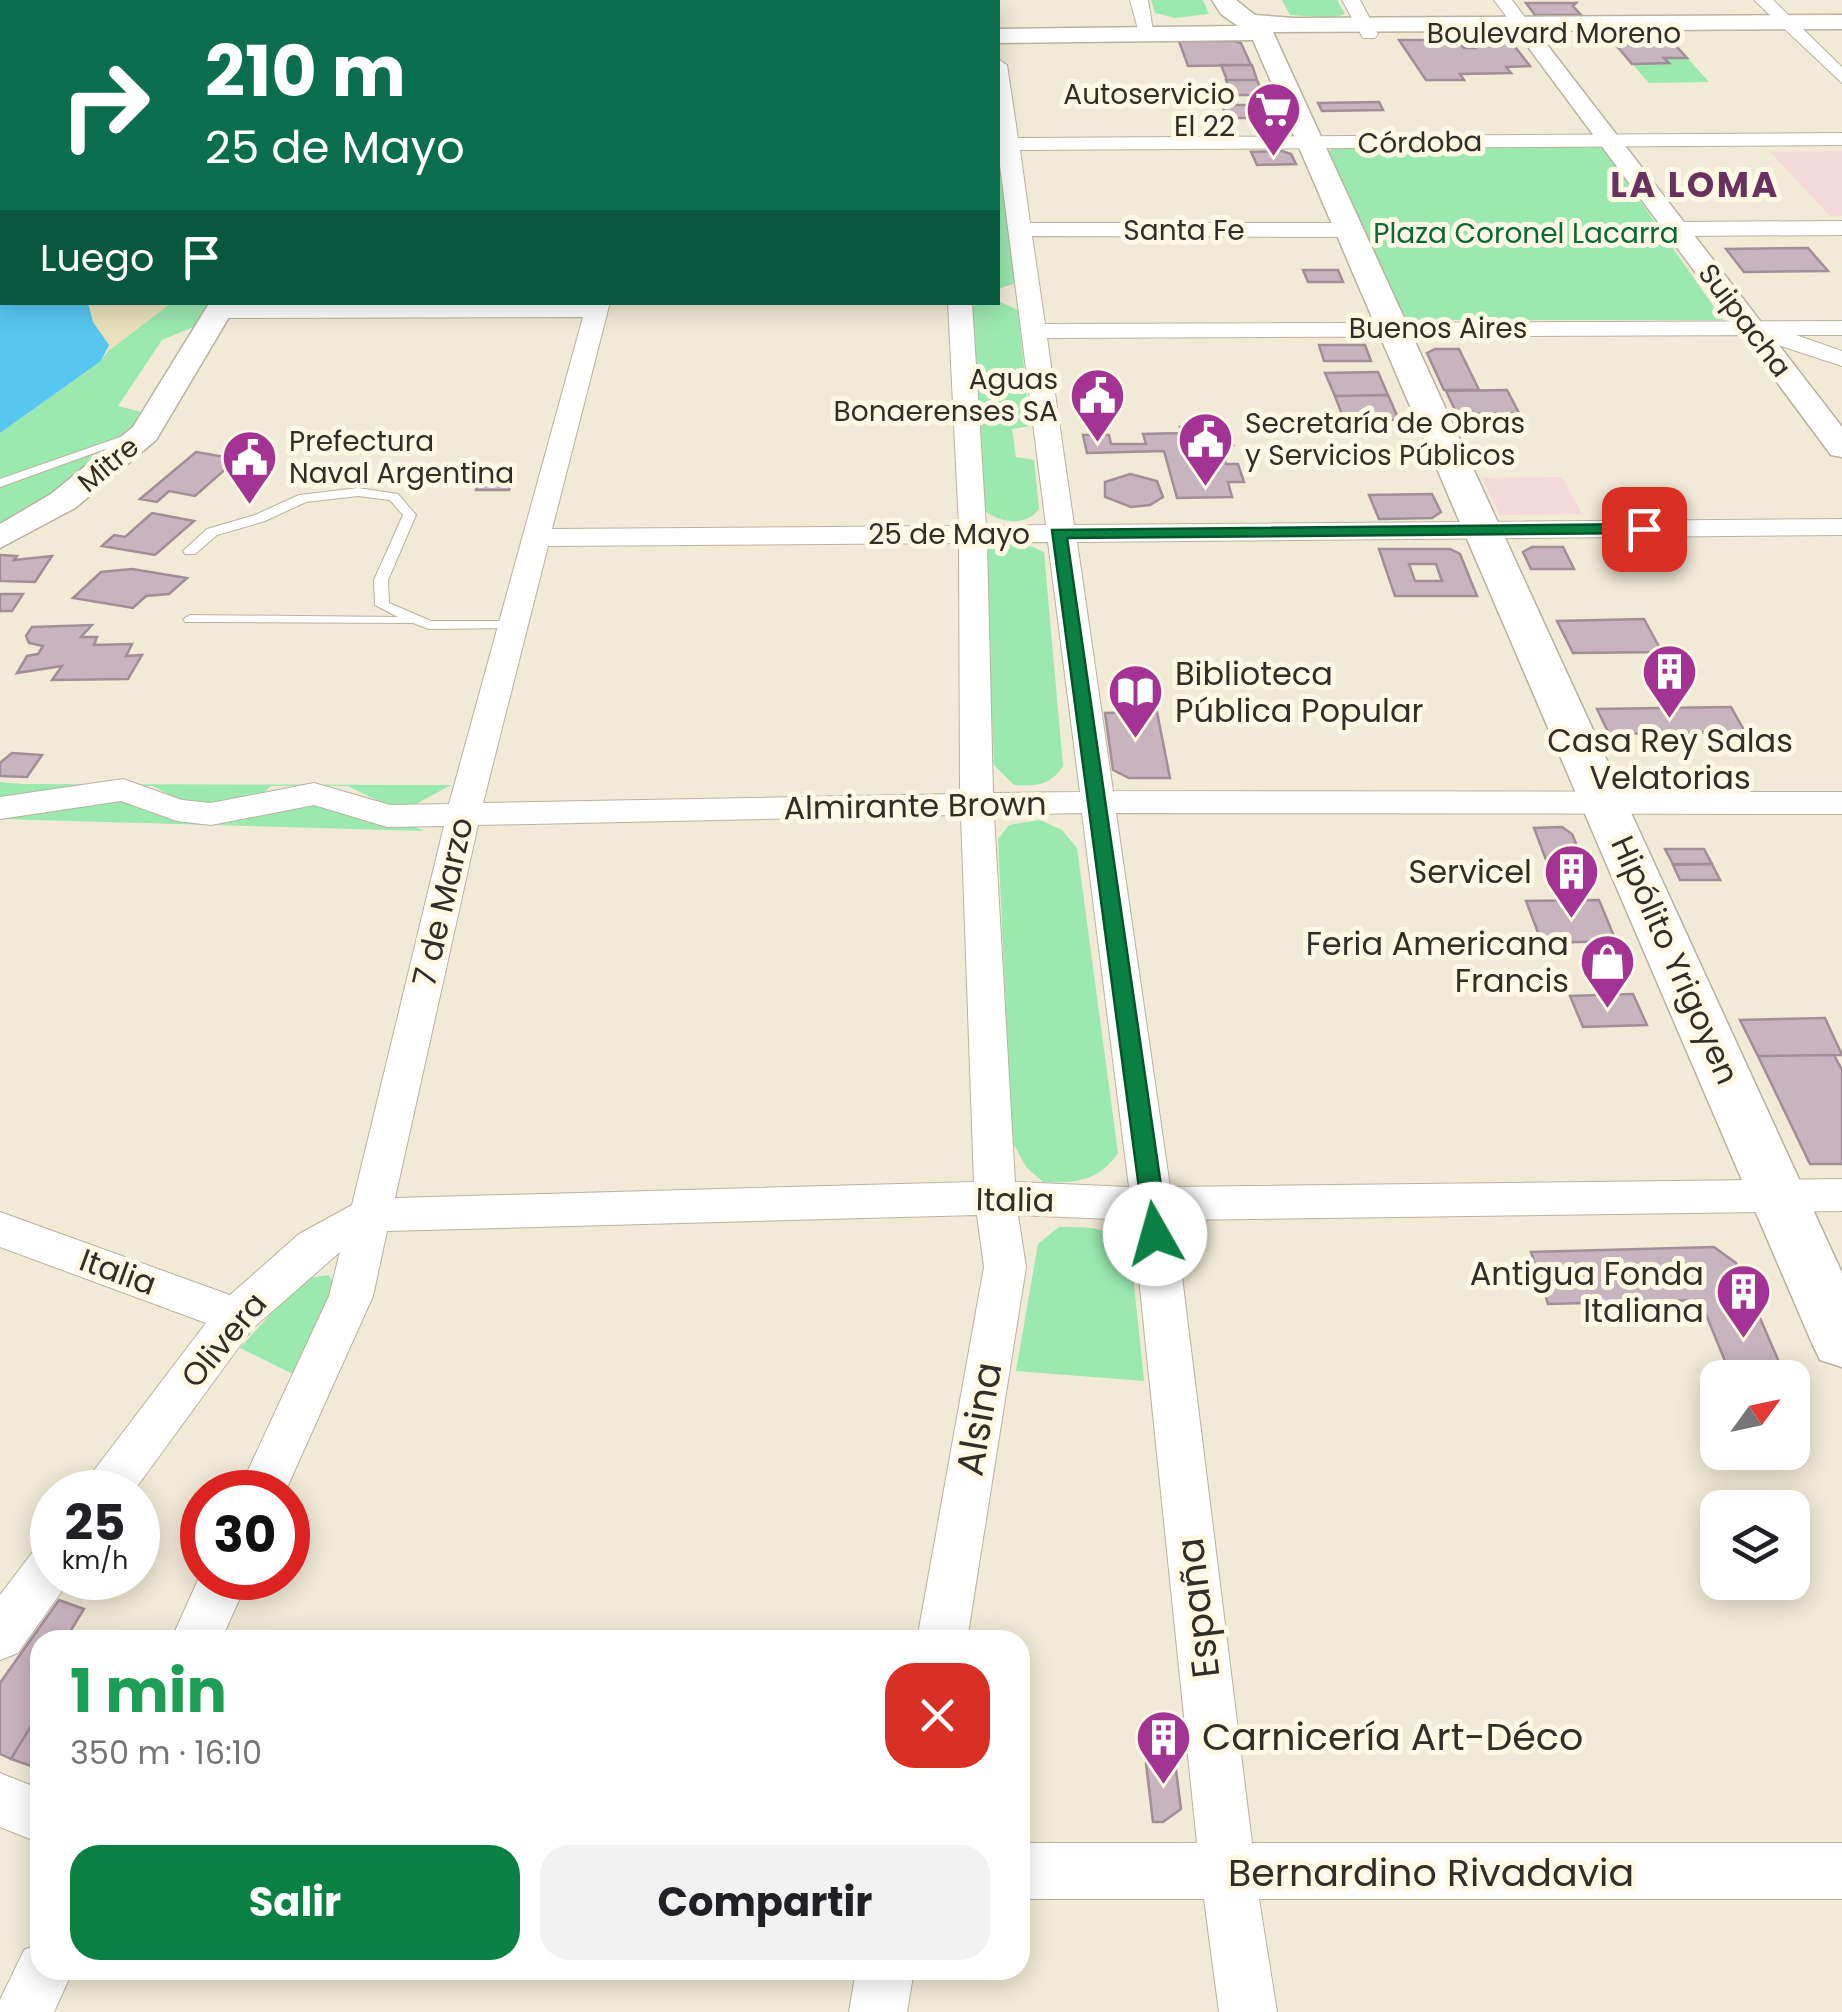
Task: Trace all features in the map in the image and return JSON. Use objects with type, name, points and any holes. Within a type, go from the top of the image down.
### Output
[{"type":"main road","name":"Hipólito Yrigoyen","points":[[1224,0],[1229,11],[1257,24],[1313,143],[1390,329],[1485,532],[1842,1341]]},
{"type":"main road","name":"Boulevard Moreno","points":[[1789,27],[1842,22]]},
{"type":"main road","name":"Boulevard Moreno","points":[[1000,36],[1257,24],[1366,30],[1842,30]]},
{"type":"main road","name":"Boulevard Moreno","points":[[1000,26],[1148,29]]},
{"type":"street","points":[[1139,0],[1148,29]]},
{"type":"street","points":[[1351,0],[1366,30]]},
{"type":"street","name":"Suipacha","points":[[1503,0],[1842,448]]},
{"type":"street","points":[[1763,0],[1842,78]]},
{"type":"street","name":"España","points":[[1000,97],[1003,144],[1017,229],[1013,296],[1034,331],[1058,533],[1152,1204],[1228,1874],[1248,2012]]},
{"type":"street","name":"Córdoba","points":[[1003,144],[1842,138]]},
{"type":"street","points":[[1676,229],[1842,228]]},
{"type":"street","name":"Santa Fe","points":[[1017,229],[1351,230]]},
{"type":"street","name":"Alsina","points":[[944,1630],[1005,1267],[995,1198],[960,305]]},
{"type":"street","points":[[222,307],[597,306]]},
{"type":"street","name":"7 de Marzo","points":[[272,1470],[351,1296],[464,814],[597,306]]},
{"type":"street","name":"Mitre","points":[[0,538],[63,501],[144,433],[222,307]]},
{"type":"street","points":[[1752,328],[1842,358]]},
{"type":"street","name":"Buenos Aires","points":[[1034,331],[1842,328]]},
{"type":"street","name":"25 de Mayo","points":[[536,538],[1842,526]]},
{"type":"street","name":"Almirante Brown","points":[[0,808],[122,790],[194,814],[314,794],[346,800],[387,816],[1097,802],[1606,806],[1842,803]]},
{"type":"street","name":"Italia","points":[[368,1215],[995,1198],[1152,1204],[1842,1195]]},
{"type":"street","name":"Olivera","points":[[122,1470],[237,1316],[314,1246],[368,1215]]},
{"type":"street","name":"Italia","points":[[0,1229],[237,1316]]},
{"type":"street","points":[[0,1636],[30,1595]]},
{"type":"street","points":[[201,1630],[214,1600]]},
{"type":"street","points":[[0,1800],[30,1812]]},
{"type":"street","name":"Bernardino Rivadavia","points":[[1030,1871],[1842,1871]]},
{"type":"street","points":[[24,2012],[39,1980]]},
{"type":"street","points":[[878,2012],[884,1980]]},
{"type":"lane","points":[[0,483],[144,433]]},
{"type":"lane","points":[[190,551],[212,532],[260,518],[303,498],[358,492],[394,496],[410,516],[381,580],[382,605],[429,626],[513,624]]},
{"type":"lane","points":[[190,619],[419,621]]},
{"type":"shaded area","points":[[1842,151],[1842,216],[1830,216],[1770,152]]},
{"type":"shaded area","points":[[1562,477],[1582,514],[1500,515],[1482,478]]},
{"type":"green space","points":[[1151,0],[1203,0],[1209,14],[1175,18],[1155,13]]},
{"type":"green space","points":[[1282,0],[1337,0],[1345,14],[1333,18],[1290,15]]},
{"type":"green space","points":[[1668,37],[1709,82],[1649,83],[1610,38]]},
{"type":"green space","name":"Plaza Coronel Lacarra","points":[[1601,145],[1723,320],[1410,320],[1399,313],[1328,153],[1332,148]]},
{"type":"green space","points":[[1000,167],[1016,283],[1000,288]]},
{"type":"green space","points":[[1000,302],[1018,310],[1030,426],[1012,429],[1016,457],[1034,460],[1039,509],[1020,521],[997,518],[984,510],[970,310],[975,305],[1000,305]]},
{"type":"green space","points":[[168,305],[209,305],[201,324],[162,340],[118,406],[145,413],[134,434],[0,531],[0,433],[101,361],[107,352]]},
{"type":"green space","points":[[1020,542],[1044,552],[1063,766],[1048,781],[1030,785],[1014,785],[994,765],[985,553],[990,546]]},
{"type":"green space","points":[[0,782],[451,785],[414,805],[387,805],[348,786],[271,786],[263,793],[219,805],[181,801],[153,786],[89,786],[0,800]]},
{"type":"green space","points":[[105,798],[149,804],[314,802],[369,823],[413,826],[424,831],[0,819]]},
{"type":"green space","points":[[1040,820],[1062,830],[1077,848],[1118,1153],[1094,1175],[1066,1182],[1043,1182],[1026,1167],[1012,1141],[998,839],[1009,825]]},
{"type":"green space","points":[[1059,1227],[1101,1230],[1117,1239],[1131,1256],[1144,1381],[1016,1371],[1038,1244]]},
{"type":"green space","points":[[329,1275],[337,1291],[293,1374],[240,1348],[296,1286],[307,1278]]},
{"type":"sand","points":[[89,305],[168,305],[107,352],[108,345],[93,322]]},
{"type":"water","points":[[0,305],[89,305],[93,322],[109,345],[101,361],[0,433]]},
{"type":"building","points":[[1526,3],[1576,3],[1573,6],[1581,15],[1535,15]]},
{"type":"building","points":[[1668,37],[1687,58],[1664,58],[1669,63],[1632,64],[1610,38]]},
{"type":"building","points":[[1469,39],[1512,43],[1530,66],[1506,67],[1511,73],[1460,74],[1464,80],[1426,80],[1399,40],[1458,40],[1464,48],[1475,48]]},
{"type":"building","points":[[1179,41],[1241,43],[1251,65],[1188,66]]},
{"type":"building","points":[[1221,65],[1252,65],[1257,80],[1227,80]]},
{"type":"building","points":[[1226,80],[1257,80],[1263,95],[1232,95]]},
{"type":"building","points":[[1379,102],[1383,110],[1322,111],[1318,103]]},
{"type":"building","points":[[1222,105],[1268,105],[1274,118],[1227,118]]},
{"type":"building","name":"Autoservicio El 22","points":[[1251,152],[1291,154],[1296,164],[1257,165]]},
{"type":"building","points":[[1808,248],[1828,271],[1744,272],[1726,249]]},
{"type":"building","points":[[1303,270],[1338,270],[1343,282],[1308,282]]},
{"type":"building","points":[[1319,345],[1365,345],[1371,361],[1324,361]]},
{"type":"building","points":[[1459,349],[1479,390],[1444,390],[1427,353]]},
{"type":"building","points":[[1378,372],[1388,395],[1335,396],[1325,373]]},
{"type":"building","points":[[1507,390],[1519,413],[1457,414],[1446,391]]},
{"type":"building","points":[[1388,395],[1399,420],[1344,420],[1335,396]]},
{"type":"building","points":[[1227,426],[1233,445],[1220,445],[1226,464],[1238,464],[1244,482],[1228,482],[1232,497],[1177,498],[1164,451],[1087,453],[1083,435],[1109,435],[1111,444],[1146,444],[1143,434],[1182,433],[1180,427]]},
{"type":"building","points":[[196,452],[237,459],[195,496],[169,491],[157,502],[140,499]]},
{"type":"building","points":[[480,473],[513,473],[509,490],[476,490]]},
{"type":"building","points":[[1130,474],[1157,481],[1163,497],[1150,505],[1131,507],[1105,497],[1105,482]]},
{"type":"building","points":[[1432,494],[1441,512],[1432,518],[1379,519],[1369,495]]},
{"type":"building","points":[[152,513],[194,521],[155,555],[102,546],[114,535],[125,537]]},
{"type":"building","points":[[1532,547],[1563,547],[1574,569],[1531,569],[1523,552]]},
{"type":"building","points":[[1379,549],[1450,549],[1460,554],[1477,596],[1395,596]],"holes":[[[1409,564],[1436,564],[1442,581],[1415,581]]]},
{"type":"building","points":[[0,555],[17,556],[14,560],[52,556],[35,582],[0,581]]},
{"type":"building","points":[[132,569],[187,578],[169,594],[146,596],[133,608],[73,598],[101,572]]},
{"type":"building","points":[[0,594],[23,594],[12,611],[0,611]]},
{"type":"building","points":[[1644,619],[1662,652],[1573,653],[1557,621]]},
{"type":"building","points":[[92,625],[81,637],[97,637],[94,645],[132,644],[126,656],[142,655],[128,679],[52,680],[62,666],[17,673],[27,656],[38,654],[43,646],[29,643],[26,636],[32,627]]},
{"type":"building","name":"Casa Rey Salas Velatorias","points":[[1731,707],[1745,732],[1609,734],[1597,709]]},
{"type":"building","name":"Biblioteca Pública Popular","points":[[1157,712],[1170,778],[1129,778],[1113,770],[1105,713]]},
{"type":"building","points":[[12,753],[42,755],[27,777],[0,776],[0,763]]},
{"type":"building","points":[[1562,827],[1572,834],[1588,872],[1551,873],[1534,828]]},
{"type":"building","points":[[1665,849],[1704,849],[1712,864],[1673,864]]},
{"type":"building","points":[[1712,864],[1720,880],[1680,880],[1673,865]]},
{"type":"building","name":"Servicel","points":[[1599,900],[1616,941],[1542,943],[1526,901]]},
{"type":"building","name":"Feria Americana Francis","points":[[1633,994],[1647,1025],[1583,1027],[1570,996]]},
{"type":"building","points":[[1825,1018],[1842,1055],[1758,1056],[1740,1020]]},
{"type":"building","points":[[1834,1055],[1842,1070],[1842,1164],[1810,1164],[1758,1056]]},
{"type":"building","name":"Antigua Fonda Italiana","points":[[1714,1247],[1736,1263],[1778,1360],[1725,1360],[1700,1300],[1548,1304],[1531,1252]]},
{"type":"building","points":[[59,1600],[84,1609],[71,1630],[38,1630]]},
{"type":"building","points":[[30,1641],[30,1728],[11,1759],[0,1754],[0,1683]]},
{"type":"building","points":[[30,1728],[30,1766],[11,1759]]},
{"type":"building","name":"Carnicería Art-Déco","points":[[1175,1762],[1181,1809],[1163,1822],[1153,1822],[1146,1763]]},
{"type":"place","name":"Autoservicio El 22","points":[[1274,159]]},
{"type":"place","name":"Aguas Bonaerenses SA","points":[[1097,444]]},
{"type":"place","name":"Secretaría de Obras y Servicios Públicos","points":[[1206,488]]},
{"type":"place","name":"Prefectura Naval Argentina","points":[[250,506]]},
{"type":"place","name":"Casa Rey Salas Velatorias","points":[[1670,721]]},
{"type":"place","name":"Biblioteca Pública Popular","points":[[1136,741]]},
{"type":"place","name":"Servicel","points":[[1571,921]]},
{"type":"place","name":"Feria Americana Francis","points":[[1608,1011]]},
{"type":"place","name":"Antigua Fonda Italiana","points":[[1743,1341]]},
{"type":"place","name":"Carnicería Art-Déco","points":[[1163,1786]]},
{"type":"district","name":"LA LOMA","points":[[1695,185]]},
{"type":"route","points":[[1155,1234],[1058,533],[1644,529]]}]
